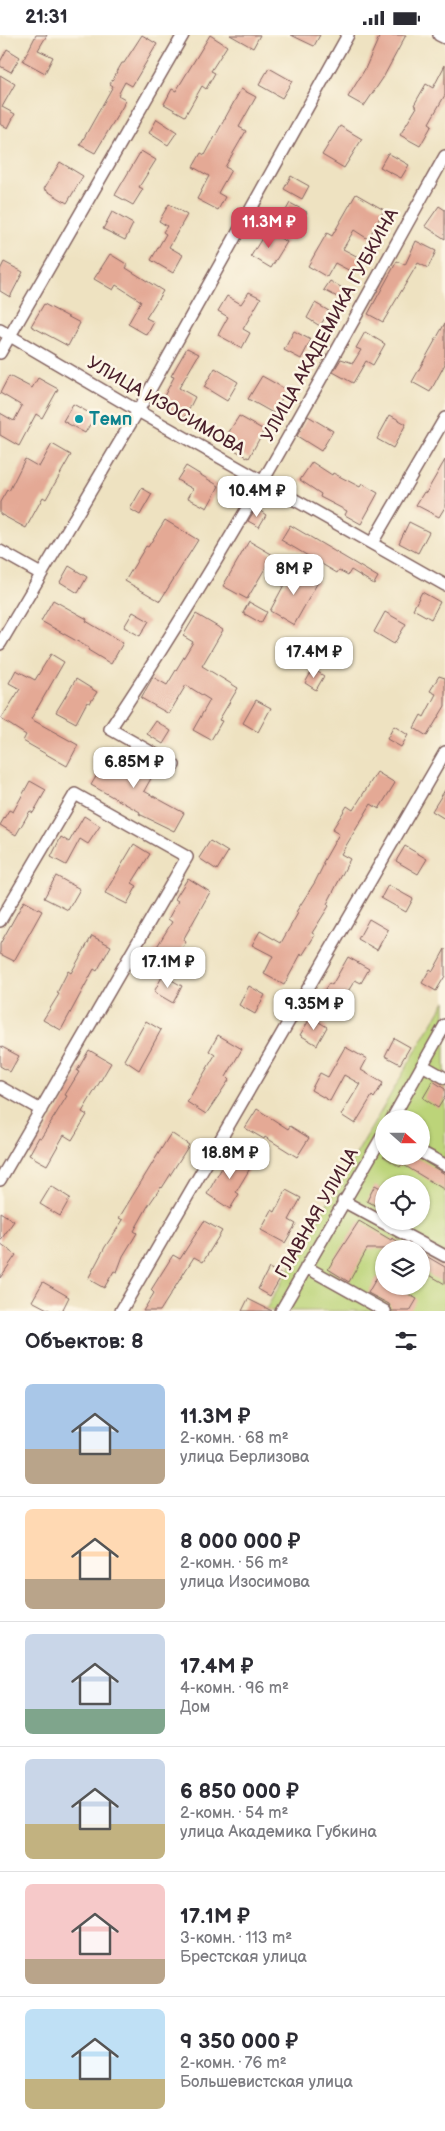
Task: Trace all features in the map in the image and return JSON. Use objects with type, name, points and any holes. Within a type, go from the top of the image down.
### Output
[{"type":"street","points":[[0,353],[5,332],[183,35]]},
{"type":"street","points":[[0,644],[138,411],[348,35]]},
{"type":"street","points":[[439,35],[445,39]]},
{"type":"street","name":"УЛИЦА АКАДЕМИКА ГУБКИНА","points":[[174,765],[110,729],[161,652],[263,481],[445,155]]},
{"type":"street","name":"УЛИЦА ИЗОСИМОВА","points":[[5,332],[138,411],[445,585]]},
{"type":"street","points":[[372,543],[445,418]]},
{"type":"street","points":[[0,551],[40,574]]},
{"type":"street","points":[[120,1311],[445,753]]},
{"type":"street","points":[[0,921],[75,794],[187,857],[0,1180]]},
{"type":"street","points":[[397,1110],[445,1025]]},
{"type":"street","points":[[422,1065],[445,1078]]},
{"type":"street","points":[[0,1087],[41,1110]]},
{"type":"street","name":"ГЛАВНАЯ УЛИЦА","points":[[281,1311],[375,1148]]},
{"type":"street","points":[[430,1157],[445,1165]]},
{"type":"street","points":[[343,1201],[445,1256]]},
{"type":"street","points":[[306,1267],[385,1311]]},
{"type":"green space","points":[[445,1001],[445,1311],[265,1311],[375,1122],[375,1165],[430,1165],[430,1110],[382,1110]]},
{"type":"building","points":[[36,35],[47,35],[38,50],[53,57],[45,73],[23,61]]},
{"type":"building","points":[[142,35],[157,44],[132,86],[125,82],[118,95],[125,99],[123,106],[95,153],[80,145],[113,86],[110,84]]},
{"type":"building","points":[[210,35],[227,46],[211,71],[215,73],[206,89],[202,86],[185,116],[164,104],[172,89],[176,91]]},
{"type":"building","points":[[230,35],[260,35],[253,48]]},
{"type":"building","points":[[291,35],[320,35],[314,46]]},
{"type":"building","points":[[380,35],[406,35],[383,78],[364,106],[348,97],[365,69]]},
{"type":"building","points":[[7,49],[20,57],[11,72],[0,66],[0,62]]},
{"type":"building","points":[[445,65],[445,95],[429,123],[432,125],[420,146],[400,135],[417,107],[414,105],[426,84],[433,88]]},
{"type":"building","points":[[269,68],[292,81],[282,98],[259,85]]},
{"type":"building","points":[[0,75],[15,84],[2,107],[15,114],[8,128],[0,124]]},
{"type":"building","points":[[241,89],[256,97],[239,127],[246,131],[225,167],[231,170],[218,193],[225,197],[218,210],[197,199],[209,176],[193,167],[201,153],[205,155]]},
{"type":"building","points":[[157,119],[177,132],[168,145],[149,133]]},
{"type":"building","points":[[340,126],[362,139],[344,168],[322,155]]},
{"type":"building","points":[[141,151],[156,160],[139,187],[143,189],[133,205],[115,195]]},
{"type":"building","points":[[388,153],[409,165],[401,178],[380,167]]},
{"type":"building","points":[[60,162],[83,176],[67,203],[44,189]]},
{"type":"building","points":[[291,176],[309,186],[302,199],[284,189]]},
{"type":"building","points":[[356,194],[384,210],[368,239],[354,230],[343,249],[362,259],[354,273],[335,263],[327,277],[308,266],[327,233],[332,236]]},
{"type":"building","points":[[290,203],[307,212],[298,228],[281,219]]},
{"type":"building","points":[[169,204],[187,215],[169,247],[183,255],[173,273],[151,260],[166,234],[163,232],[167,226],[159,221]]},
{"type":"building","points":[[439,206],[445,210],[445,239],[425,226]]},
{"type":"building","points":[[112,212],[133,224],[125,240],[103,229]]},
{"type":"building","points":[[267,230],[287,242],[271,268],[251,256]]},
{"type":"building","points":[[416,241],[436,251],[428,268],[418,263],[383,322],[368,314],[397,261],[405,265]]},
{"type":"building","points":[[110,254],[128,265],[126,268],[163,291],[146,318],[154,322],[147,335],[128,324],[141,301],[116,285],[113,290],[94,279]]},
{"type":"building","points":[[4,262],[23,272],[10,297],[0,291],[0,270]]},
{"type":"building","points":[[330,281],[346,290],[341,299],[324,290]]},
{"type":"building","points":[[249,292],[261,298],[243,329],[250,333],[242,348],[218,335],[228,317],[218,311],[227,296],[241,304]]},
{"type":"building","points":[[315,303],[329,311],[320,326],[307,318]]},
{"type":"building","points":[[44,304],[80,323],[68,346],[31,326]]},
{"type":"building","points":[[445,323],[445,364],[430,392],[412,382]]},
{"type":"building","points":[[294,331],[311,340],[301,359],[284,350]]},
{"type":"building","points":[[365,332],[385,344],[373,365],[366,361],[353,383],[333,372],[341,359],[353,363],[361,350],[356,348]]},
{"type":"building","points":[[187,348],[199,354],[179,388],[195,397],[185,417],[160,404],[174,377],[171,376]]},
{"type":"building","points":[[215,368],[238,382],[227,401],[204,387]]},
{"type":"building","points":[[9,376],[32,388],[38,378],[58,389],[42,418],[36,414],[19,446],[0,435],[0,413],[14,421],[22,406],[0,393]]},
{"type":"building","points":[[262,376],[287,390],[273,413],[248,399]]},
{"type":"building","name":"Темп","points":[[73,404],[95,416],[85,433],[63,421]]},
{"type":"building","points":[[390,415],[406,424],[393,448],[377,439]]},
{"type":"building","points":[[239,416],[264,430],[249,458],[222,443]]},
{"type":"building","points":[[308,416],[333,431],[321,451],[297,436]]},
{"type":"building","points":[[52,444],[71,455],[46,499],[43,497],[26,528],[0,514],[0,502],[7,490],[9,491],[25,459],[39,467]]},
{"type":"building","points":[[445,460],[445,507],[439,517],[416,505],[424,492],[426,493]]},
{"type":"building","points":[[312,462],[332,475],[333,473],[360,487],[362,484],[378,493],[361,524],[345,515],[347,511],[320,497],[321,494],[300,480]]},
{"type":"building","points":[[186,466],[219,486],[207,508],[188,498],[193,489],[177,480]]},
{"type":"building","points":[[142,488],[152,494],[140,515],[130,509]]},
{"type":"building","points":[[256,508],[266,515],[259,527],[248,521]]},
{"type":"building","points":[[165,520],[198,540],[160,601],[125,581],[146,546],[148,547]]},
{"type":"building","points":[[409,522],[429,532],[418,553],[399,543]]},
{"type":"building","points":[[290,525],[378,577],[374,584],[351,570],[348,575],[339,570],[337,573],[281,540]]},
{"type":"building","points":[[249,541],[273,555],[247,599],[223,586]]},
{"type":"building","points":[[69,566],[87,577],[78,593],[60,582]]},
{"type":"building","points":[[293,568],[318,582],[294,625],[270,611]]},
{"type":"building","points":[[422,592],[440,602],[431,619],[413,609]]},
{"type":"building","points":[[53,600],[87,619],[86,621],[123,643],[111,664],[88,650],[89,648],[41,621]]},
{"type":"building","points":[[249,602],[267,612],[261,623],[243,613]]},
{"type":"building","points":[[133,612],[149,621],[140,636],[124,627]]},
{"type":"building","points":[[385,612],[406,624],[394,644],[374,632]]},
{"type":"building","points":[[196,614],[223,630],[202,666],[238,688],[219,720],[222,721],[211,740],[193,730],[210,700],[186,685],[169,714],[141,698],[153,677],[167,685],[193,642],[183,636]]},
{"type":"building","points":[[51,654],[64,662],[31,719],[78,745],[67,766],[23,741],[26,735],[1,719],[20,689],[9,683],[16,670],[35,680]]},
{"type":"building","points":[[313,669],[324,676],[316,690],[305,683]]},
{"type":"building","points":[[439,676],[445,678],[445,706],[427,736],[414,728],[421,715],[424,717],[436,694],[430,691]]},
{"type":"building","points":[[76,679],[97,692],[90,703],[87,702],[76,723],[56,712]]},
{"type":"building","points":[[256,700],[271,708],[258,732],[243,723]]},
{"type":"building","points":[[156,721],[171,731],[163,744],[147,734]]},
{"type":"building","points":[[394,726],[408,735],[401,747],[387,739]]},
{"type":"building","points":[[113,748],[154,773],[144,791],[184,813],[174,831],[139,814],[140,812],[91,785]]},
{"type":"building","points":[[377,772],[395,783],[379,809],[371,804],[341,854],[350,859],[327,904],[329,906],[312,933],[315,935],[302,956],[301,954],[284,985],[264,974],[273,956],[252,945],[260,931],[281,943],[339,834],[332,830],[347,806],[353,810]]},
{"type":"building","points":[[30,781],[46,790],[33,813],[30,811],[16,835],[0,825],[9,810],[13,812]]},
{"type":"building","points":[[445,790],[445,819],[432,811]]},
{"type":"building","points":[[84,816],[100,826],[88,844],[80,839],[66,865],[51,857],[61,837],[69,842]]},
{"type":"building","points":[[210,841],[228,852],[217,870],[199,858]]},
{"type":"building","points":[[134,844],[150,854],[132,883],[137,886],[127,904],[105,893]]},
{"type":"building","points":[[405,846],[427,859],[418,874],[396,861]]},
{"type":"building","points":[[56,876],[80,889],[68,910],[44,898]]},
{"type":"building","points":[[188,878],[210,892],[183,940],[186,942],[172,965],[153,953],[172,922],[168,919],[178,901],[175,899]]},
{"type":"building","points":[[388,885],[413,899],[406,912],[381,898]]},
{"type":"building","points":[[24,901],[42,911],[14,961],[0,954],[0,944]]},
{"type":"building","points":[[369,919],[388,930],[377,950],[358,939]]},
{"type":"building","points":[[92,936],[111,946],[97,971],[94,969],[61,1030],[43,1020],[59,994],[57,993],[68,971],[71,973]]},
{"type":"building","points":[[445,949],[445,976],[436,991],[422,983],[430,969],[433,971]]},
{"type":"building","points":[[348,957],[369,969],[361,983],[355,980],[337,1009],[319,998],[329,983],[332,985]]},
{"type":"building","points":[[163,975],[182,986],[173,1003],[154,992]]},
{"type":"building","points":[[249,986],[265,995],[255,1014],[239,1005]]},
{"type":"building","points":[[311,1017],[327,1027],[317,1045],[300,1035]]},
{"type":"building","points":[[146,1021],[161,1030],[139,1070],[124,1060]]},
{"type":"building","points":[[218,1035],[242,1049],[226,1077],[229,1080],[206,1114],[187,1102],[215,1055],[209,1051]]},
{"type":"building","points":[[394,1038],[410,1047],[400,1064],[385,1056]]},
{"type":"building","points":[[0,1046],[19,1056],[10,1072],[0,1066]]},
{"type":"building","points":[[345,1047],[367,1059],[361,1070],[383,1083],[374,1098],[372,1096],[355,1124],[341,1115],[360,1084],[344,1075],[330,1101],[311,1090],[320,1073],[328,1077]]},
{"type":"building","points":[[89,1050],[111,1063],[82,1112],[87,1115],[72,1140],[64,1135],[47,1165],[29,1155],[67,1096],[65,1095],[79,1072],[77,1071]]},
{"type":"building","points":[[433,1081],[445,1089],[445,1097],[438,1108],[423,1098]]},
{"type":"building","points":[[257,1109],[288,1129],[290,1126],[309,1138],[297,1157],[265,1137],[264,1139],[245,1128]]},
{"type":"building","points":[[171,1133],[189,1145],[162,1188],[148,1206],[134,1231],[137,1233],[123,1256],[117,1272],[114,1271],[104,1288],[88,1279],[105,1247],[123,1220],[119,1218]]},
{"type":"building","points":[[231,1152],[252,1165],[236,1192],[239,1194],[230,1209],[207,1194]]},
{"type":"building","points":[[404,1165],[430,1165],[445,1174],[445,1190],[430,1181],[430,1175],[420,1175]]},
{"type":"building","points":[[375,1185],[375,1205],[367,1201]]},
{"type":"building","points":[[51,1186],[70,1198],[60,1216],[40,1204]]},
{"type":"building","points":[[286,1190],[301,1198],[289,1220],[296,1224],[285,1243],[261,1230],[272,1210],[275,1212]]},
{"type":"building","points":[[0,1212],[14,1221],[0,1241]]},
{"type":"building","points":[[204,1221],[222,1231],[203,1262],[194,1257],[160,1311],[143,1311],[154,1293],[151,1290],[173,1255],[180,1259]]},
{"type":"building","points":[[359,1221],[391,1240],[375,1240],[375,1249],[367,1249],[349,1282],[328,1269]]},
{"type":"building","points":[[0,1243],[16,1255],[0,1278]]},
{"type":"building","points":[[430,1258],[445,1267],[445,1284],[430,1275]]},
{"type":"building","points":[[269,1268],[282,1275],[270,1296],[258,1289]]},
{"type":"building","points":[[375,1281],[375,1295],[410,1295],[417,1299],[410,1311],[392,1311],[389,1304],[368,1293]]},
{"type":"building","points":[[43,1282],[69,1297],[62,1311],[51,1311],[32,1301]]},
{"type":"building","points":[[248,1299],[272,1311],[242,1311]]},
{"type":"place","name":"Темп","points":[[79,419]]}]
